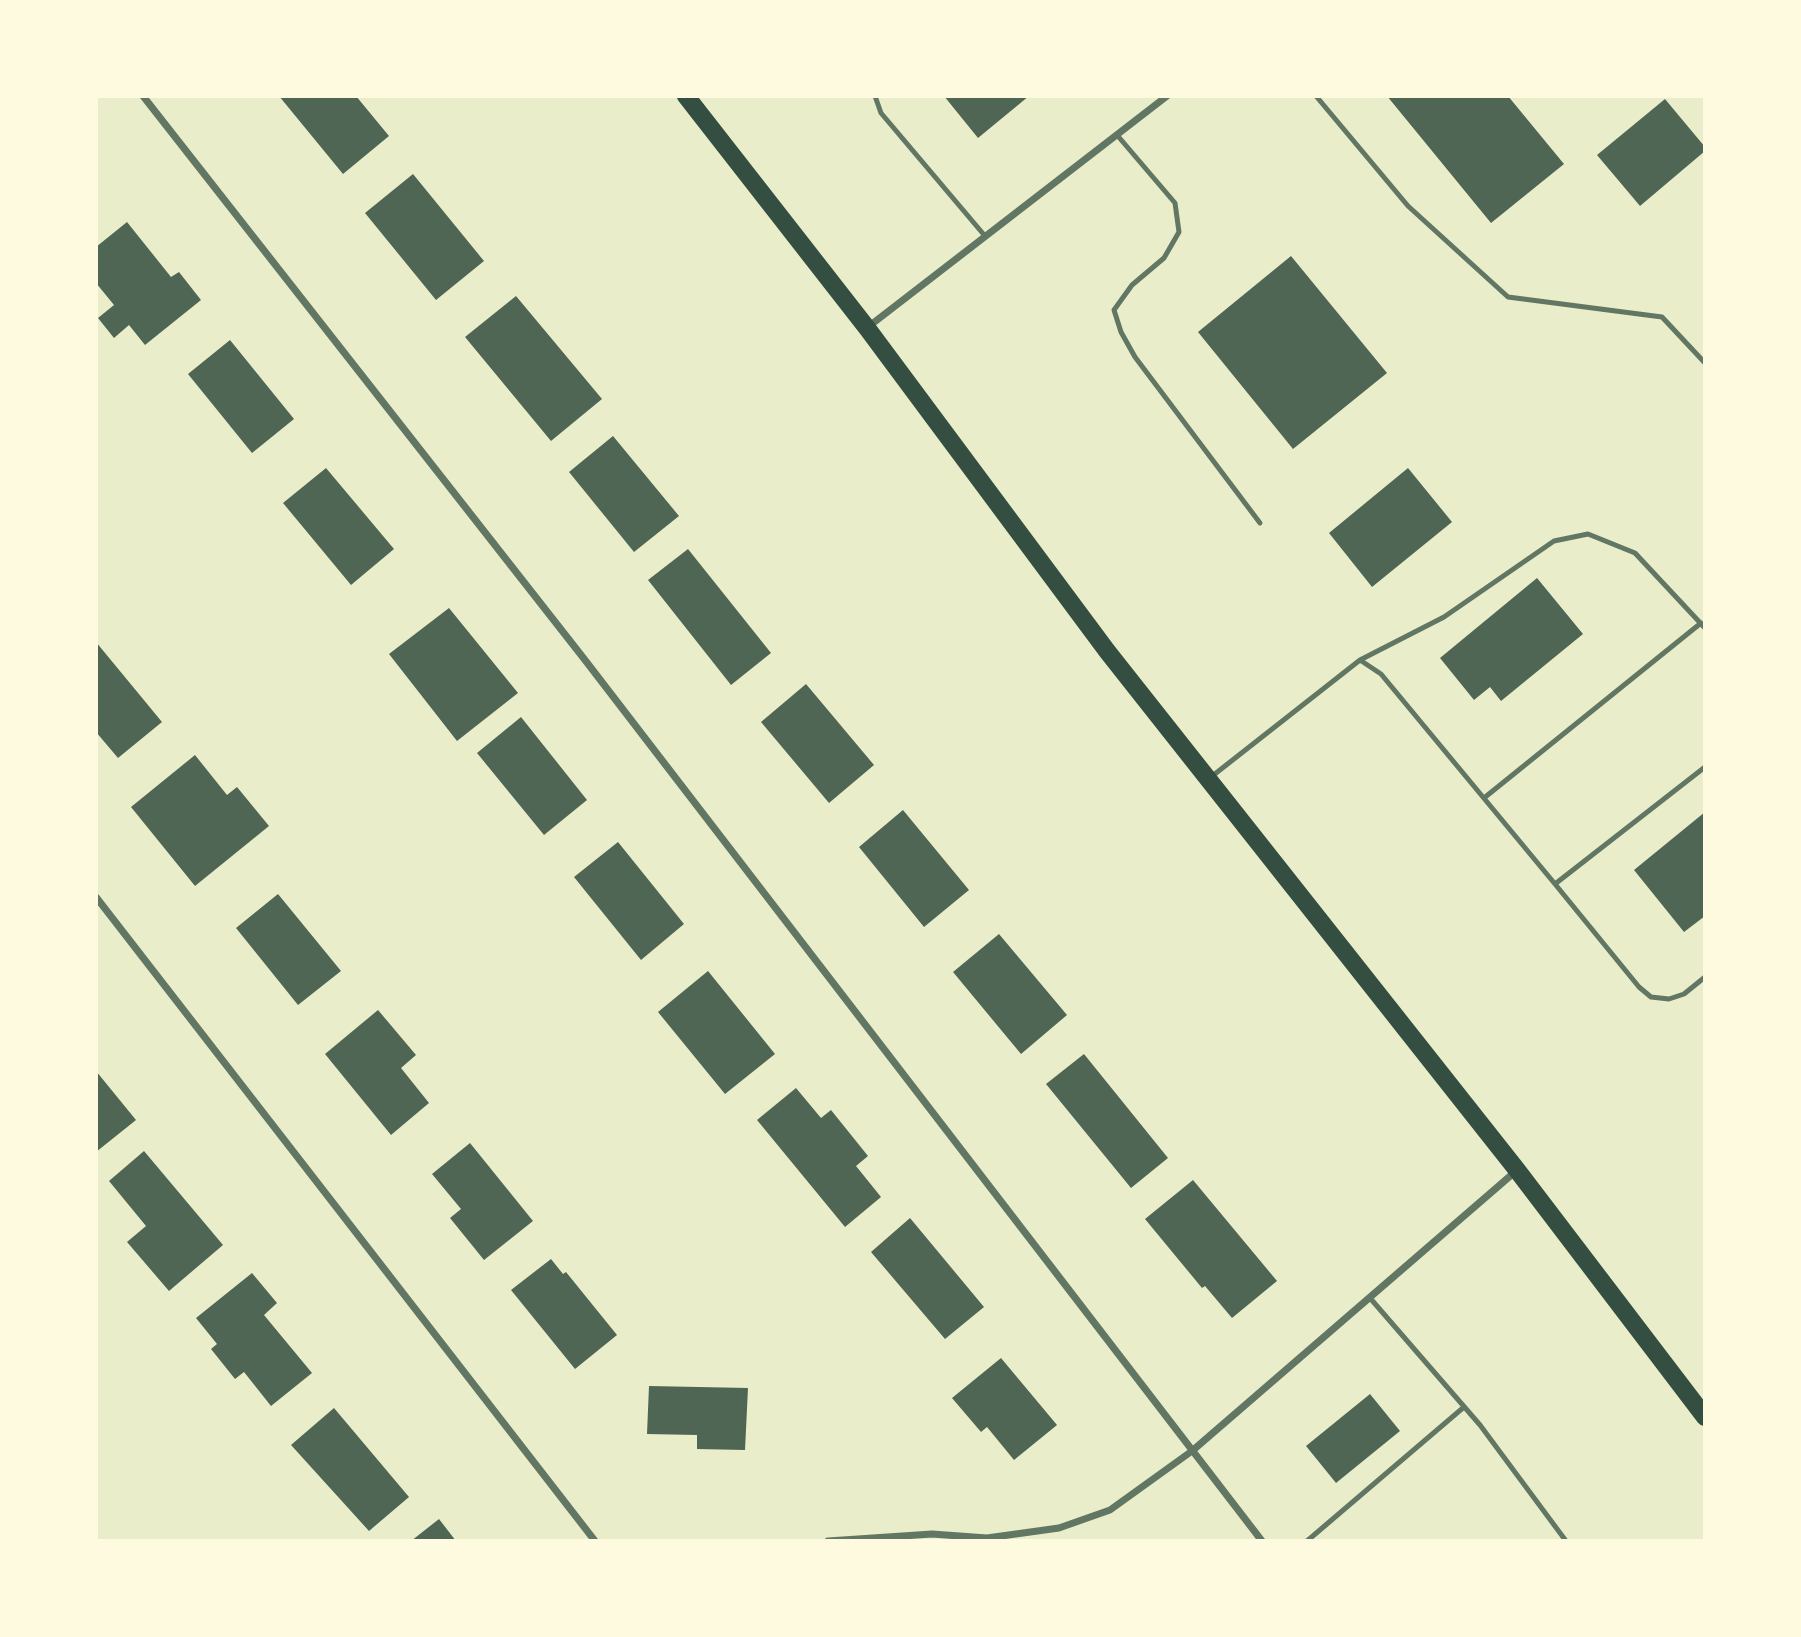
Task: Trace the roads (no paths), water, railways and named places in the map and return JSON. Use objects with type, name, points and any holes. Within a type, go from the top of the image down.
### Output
[{"type":"main road","points":[[686,96],[867,328],[1207,780],[1517,1170],[1705,1417]]},
{"type":"street","points":[[143,96],[585,660],[1262,1541]]},
{"type":"street","points":[[867,328],[1167,96]]},
{"type":"street","points":[[96,897],[595,1541]]},
{"type":"street","points":[[828,1541],[932,1534],[987,1538],[1059,1528],[1110,1510],[1192,1451],[1517,1170]]},
{"type":"lane","points":[[875,96],[881,113],[985,236]]},
{"type":"lane","points":[[1316,96],[1408,206],[1508,297],[1662,317],[1705,363]]},
{"type":"lane","points":[[1117,135],[1175,203],[1179,232],[1164,258],[1132,285],[1114,310],[1121,332],[1135,357],[1260,523]]},
{"type":"lane","points":[[1207,780],[1360,660],[1444,617],[1554,541],[1588,534],[1635,553],[1703,626],[1484,798]]},
{"type":"lane","points":[[1360,660],[1381,674],[1639,987],[1651,997],[1668,999],[1684,995],[1705,978]]},
{"type":"lane","points":[[1555,884],[1705,767]]},
{"type":"lane","points":[[1370,1298],[1464,1406],[1522,1479],[1566,1541]]},
{"type":"lane","points":[[1307,1541],[1464,1406]]}]
